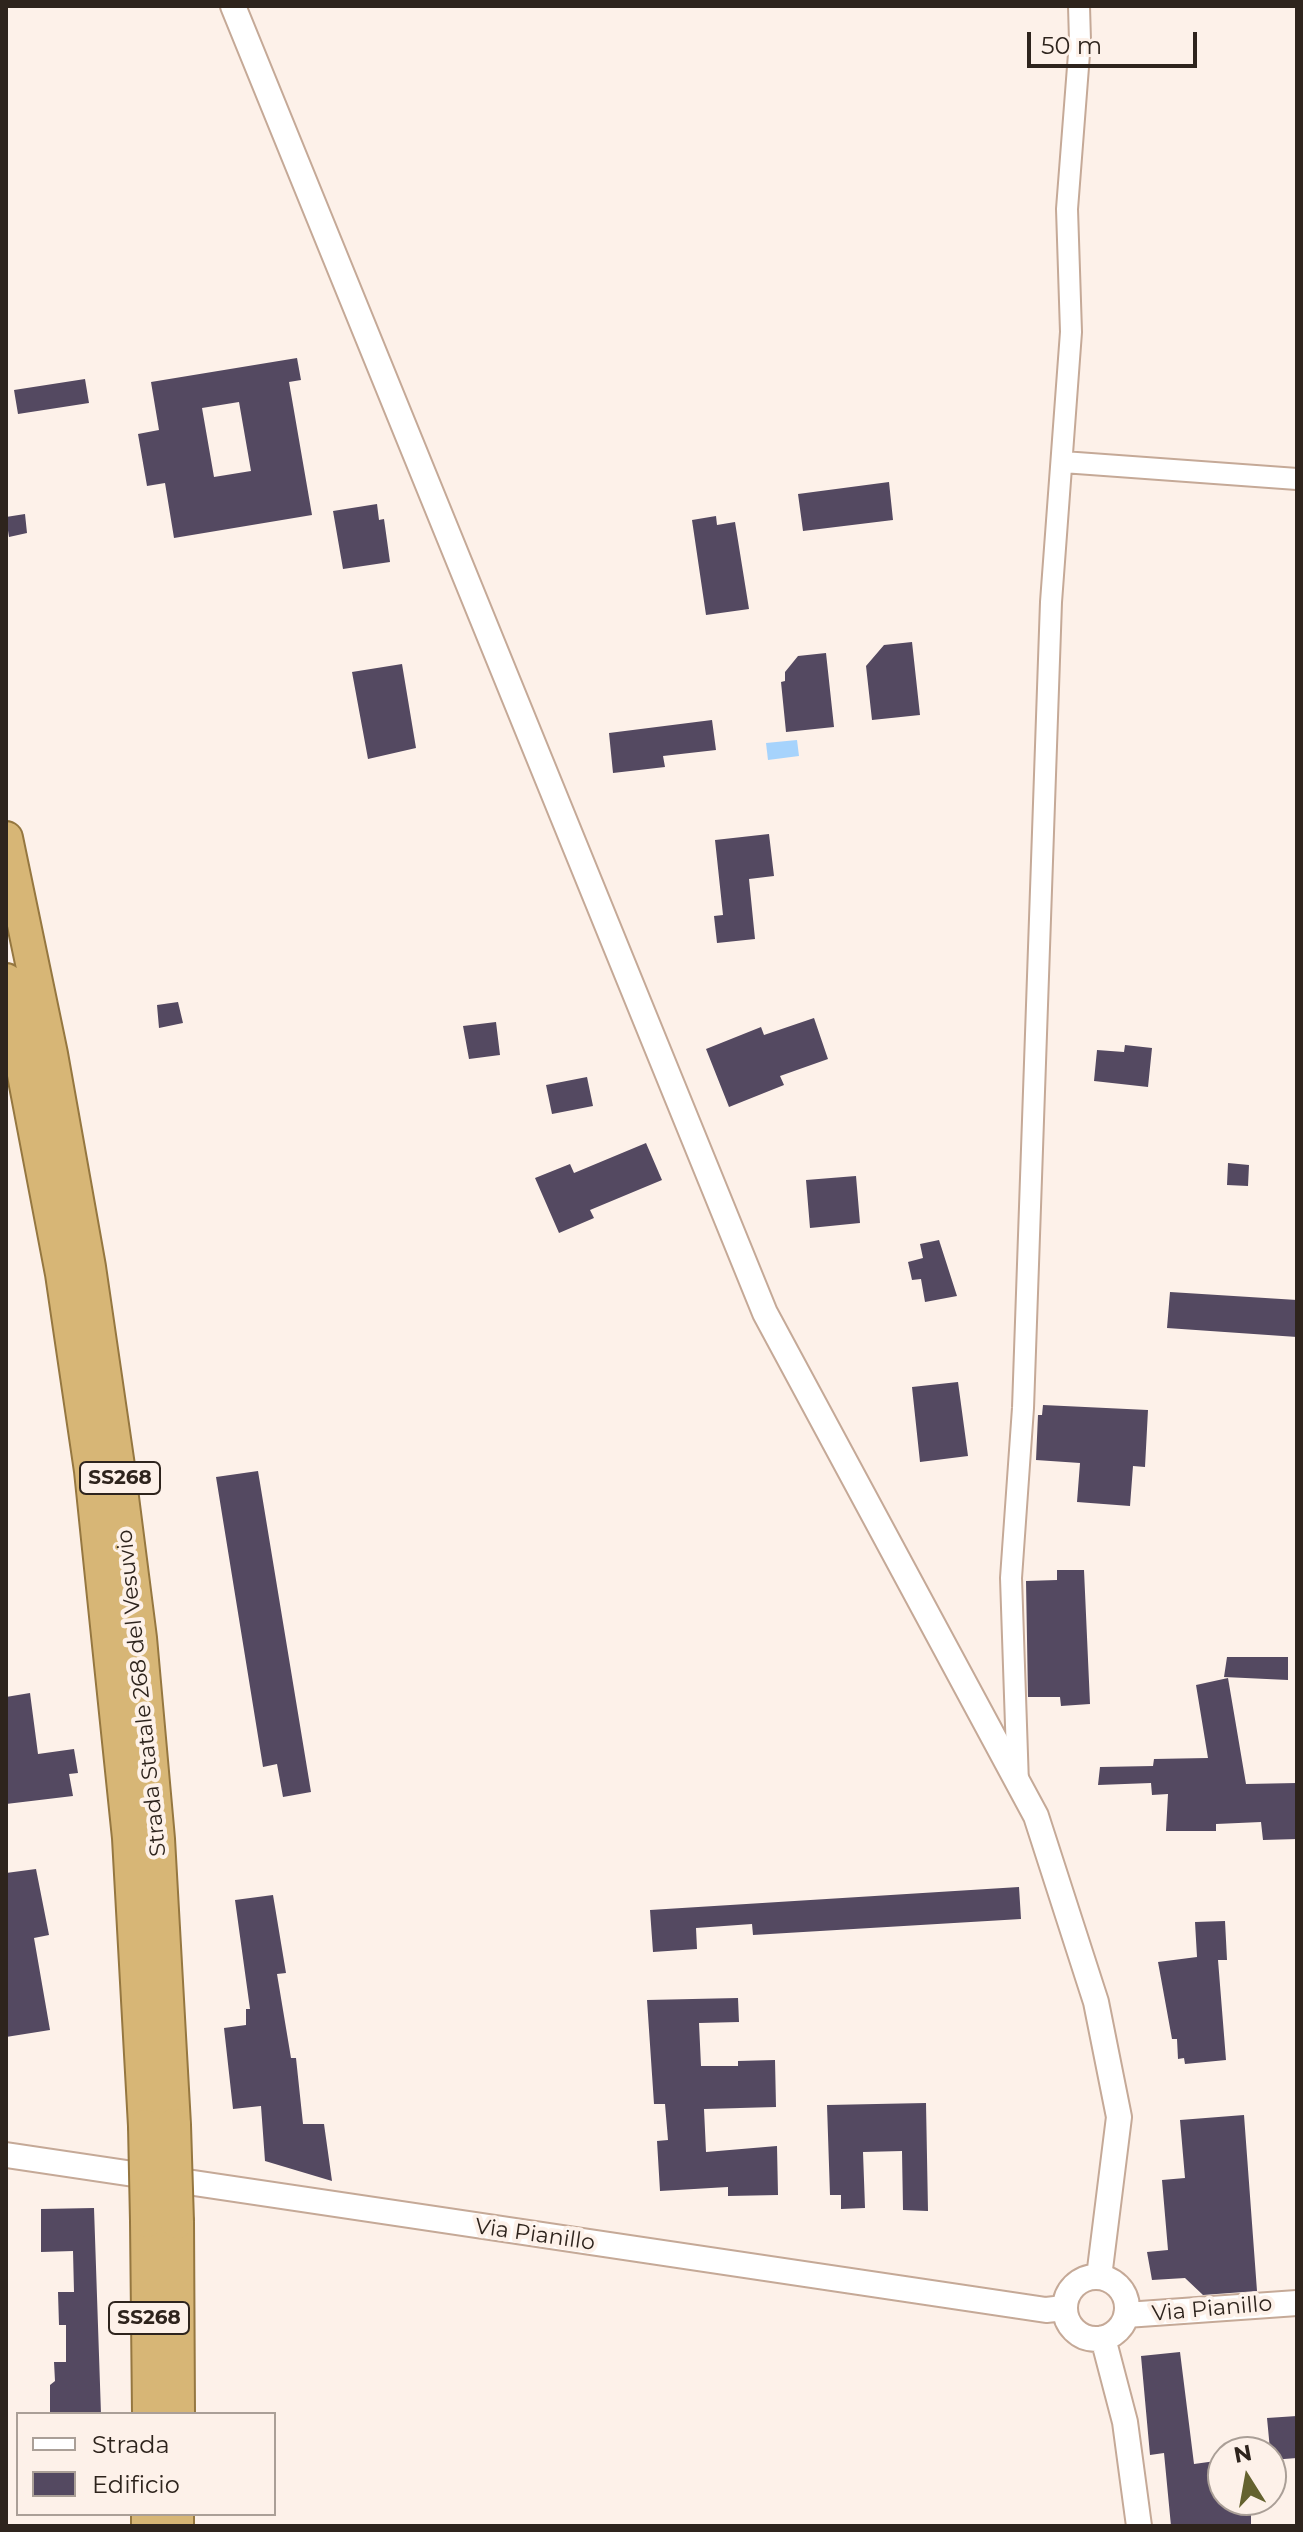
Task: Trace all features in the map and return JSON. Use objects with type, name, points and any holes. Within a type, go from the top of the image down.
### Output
[{"type":"highway","name":"Strada Statale 268 del Vesuvio","points":[[6,838],[51,1054],[87,1251],[140,1638],[158,1839],[162,2222],[178,2412]]},
{"type":"highway","name":"Strada Statale 268 del Vesuvio","points":[[6,980],[62,1274],[94,1502],[160,2126]]},
{"type":"highway","name":"Strada Statale 268 del Vesuvio","points":[[149,2412],[162,2222]]},
{"type":"street","points":[[233,6],[765,1313],[1036,1816],[1068,1907],[1096,2002],[1119,2117],[1099,2277]]},
{"type":"street","points":[[1018,1784],[1011,1578],[1023,1408],[1051,602],[1071,332],[1067,209],[1080,41],[1079,6]]},
{"type":"street","points":[[1063,462],[1297,479]]},
{"type":"street","name":"Via Pianillo","points":[[6,2155],[1046,2310],[1064,2308]]},
{"type":"street","points":[[1099,2277],[1118,2285],[1127,2304],[1126,2315],[1118,2330],[1103,2338],[1076,2332],[1064,2308],[1071,2289],[1079,2282],[1099,2277]]},
{"type":"street","name":"Via Pianillo","points":[[1126,2315],[1297,2303]]},
{"type":"street","points":[[1103,2338],[1125,2422],[1139,2526]]},
{"type":"water","points":[[797,740],[799,756],[768,760],[766,743]]},
{"type":"building","points":[[297,358],[301,380],[289,382],[312,515],[174,538],[165,483],[147,486],[138,434],[159,430],[151,382]],"holes":[[[239,402],[251,471],[214,477],[202,408]]]},
{"type":"building","points":[[85,379],[89,403],[18,414],[14,390]]},
{"type":"building","points":[[889,482],[893,520],[803,531],[798,494]]},
{"type":"building","points":[[377,504],[379,520],[384,519],[390,562],[343,569],[333,511]]},
{"type":"building","points":[[25,514],[27,533],[9,537],[6,517]]},
{"type":"building","points":[[716,516],[717,525],[735,522],[749,609],[706,615],[692,520]]},
{"type":"building","points":[[912,642],[920,715],[872,720],[866,666],[884,645]]},
{"type":"building","points":[[826,653],[834,727],[786,732],[781,682],[785,681],[785,672],[798,656]]},
{"type":"building","points":[[402,664],[416,748],[368,759],[352,672]]},
{"type":"building","points":[[712,720],[716,750],[663,756],[665,767],[613,773],[609,733]]},
{"type":"building","points":[[769,834],[774,876],[749,879],[755,939],[717,943],[714,916],[723,915],[715,840]]},
{"type":"building","points":[[178,1002],[183,1023],[159,1028],[157,1005]]},
{"type":"building","points":[[814,1018],[828,1059],[780,1076],[784,1085],[729,1107],[706,1049],[761,1027],[764,1035]]},
{"type":"building","points":[[496,1022],[500,1055],[469,1059],[463,1026]]},
{"type":"building","points":[[1125,1045],[1152,1048],[1148,1087],[1094,1081],[1097,1050],[1124,1052]]},
{"type":"building","points":[[587,1077],[593,1106],[552,1114],[546,1085]]},
{"type":"building","points":[[646,1143],[662,1180],[590,1210],[594,1218],[559,1233],[535,1178],[570,1164],[574,1173]]},
{"type":"building","points":[[1228,1163],[1249,1165],[1248,1186],[1227,1185]]},
{"type":"building","points":[[856,1176],[860,1223],[810,1228],[806,1180]]},
{"type":"building","points":[[939,1240],[957,1296],[925,1302],[921,1279],[912,1280],[908,1262],[923,1258],[920,1244]]},
{"type":"building","points":[[1170,1292],[1297,1300],[1297,1337],[1167,1328]]},
{"type":"building","points":[[958,1382],[968,1456],[920,1462],[912,1387]]},
{"type":"building","points":[[1043,1405],[1148,1410],[1145,1467],[1133,1466],[1130,1506],[1077,1502],[1080,1463],[1036,1460],[1038,1415],[1042,1415]]},
{"type":"building","points":[[258,1471],[311,1792],[283,1797],[277,1764],[263,1767],[216,1477]]},
{"type":"building","points":[[1057,1570],[1084,1570],[1090,1704],[1061,1706],[1060,1697],[1028,1697],[1026,1581],[1057,1580]]},
{"type":"building","points":[[1227,1657],[1288,1657],[1288,1680],[1224,1677]]},
{"type":"building","points":[[1228,1678],[1246,1784],[1297,1783],[1297,1839],[1263,1840],[1261,1822],[1216,1824],[1216,1831],[1166,1831],[1168,1794],[1152,1795],[1151,1783],[1098,1785],[1100,1767],[1153,1766],[1154,1759],[1208,1758],[1196,1685]]},
{"type":"building","points":[[30,1693],[38,1754],[74,1749],[78,1773],[69,1774],[73,1796],[6,1804],[6,1697]]},
{"type":"building","points":[[36,1869],[49,1935],[34,1938],[50,2030],[6,2037],[6,1873]]},
{"type":"building","points":[[1019,1887],[1021,1919],[753,1935],[752,1924],[696,1928],[697,1949],[653,1952],[650,1910]]},
{"type":"building","points":[[273,1895],[286,1973],[277,1974],[291,2058],[296,2058],[303,2124],[324,2124],[332,2181],[265,2161],[261,2106],[233,2109],[224,2028],[246,2025],[246,2009],[250,2009],[235,1900]]},
{"type":"building","points":[[1225,1921],[1227,1960],[1218,1960],[1226,2060],[1185,2064],[1184,2058],[1178,2059],[1177,2039],[1172,2039],[1158,1962],[1197,1957],[1195,1922]]},
{"type":"building","points":[[738,1998],[739,2022],[699,2023],[701,2066],[738,2066],[738,2061],[775,2060],[776,2107],[704,2109],[706,2152],[777,2146],[778,2195],[728,2196],[728,2187],[660,2191],[657,2141],[668,2140],[665,2104],[654,2104],[647,2000]]},
{"type":"building","points":[[926,2103],[928,2211],[903,2210],[902,2151],[863,2152],[865,2208],[841,2209],[841,2195],[830,2195],[827,2105]]},
{"type":"building","points":[[1244,2115],[1257,2291],[1203,2295],[1185,2278],[1152,2280],[1147,2252],[1168,2250],[1162,2180],[1185,2178],[1180,2120]]},
{"type":"building","points":[[94,2208],[101,2412],[50,2412],[50,2385],[55,2381],[54,2362],[66,2362],[66,2325],[59,2325],[58,2292],[74,2292],[73,2251],[41,2252],[41,2209]]},
{"type":"building","points":[[1180,2352],[1194,2464],[1207,2462],[1207,2516],[1251,2516],[1251,2526],[1171,2526],[1164,2453],[1150,2455],[1141,2356]]},
{"type":"building","points":[[1297,2416],[1297,2458],[1287,2459],[1287,2436],[1269,2436],[1267,2418]]}]
